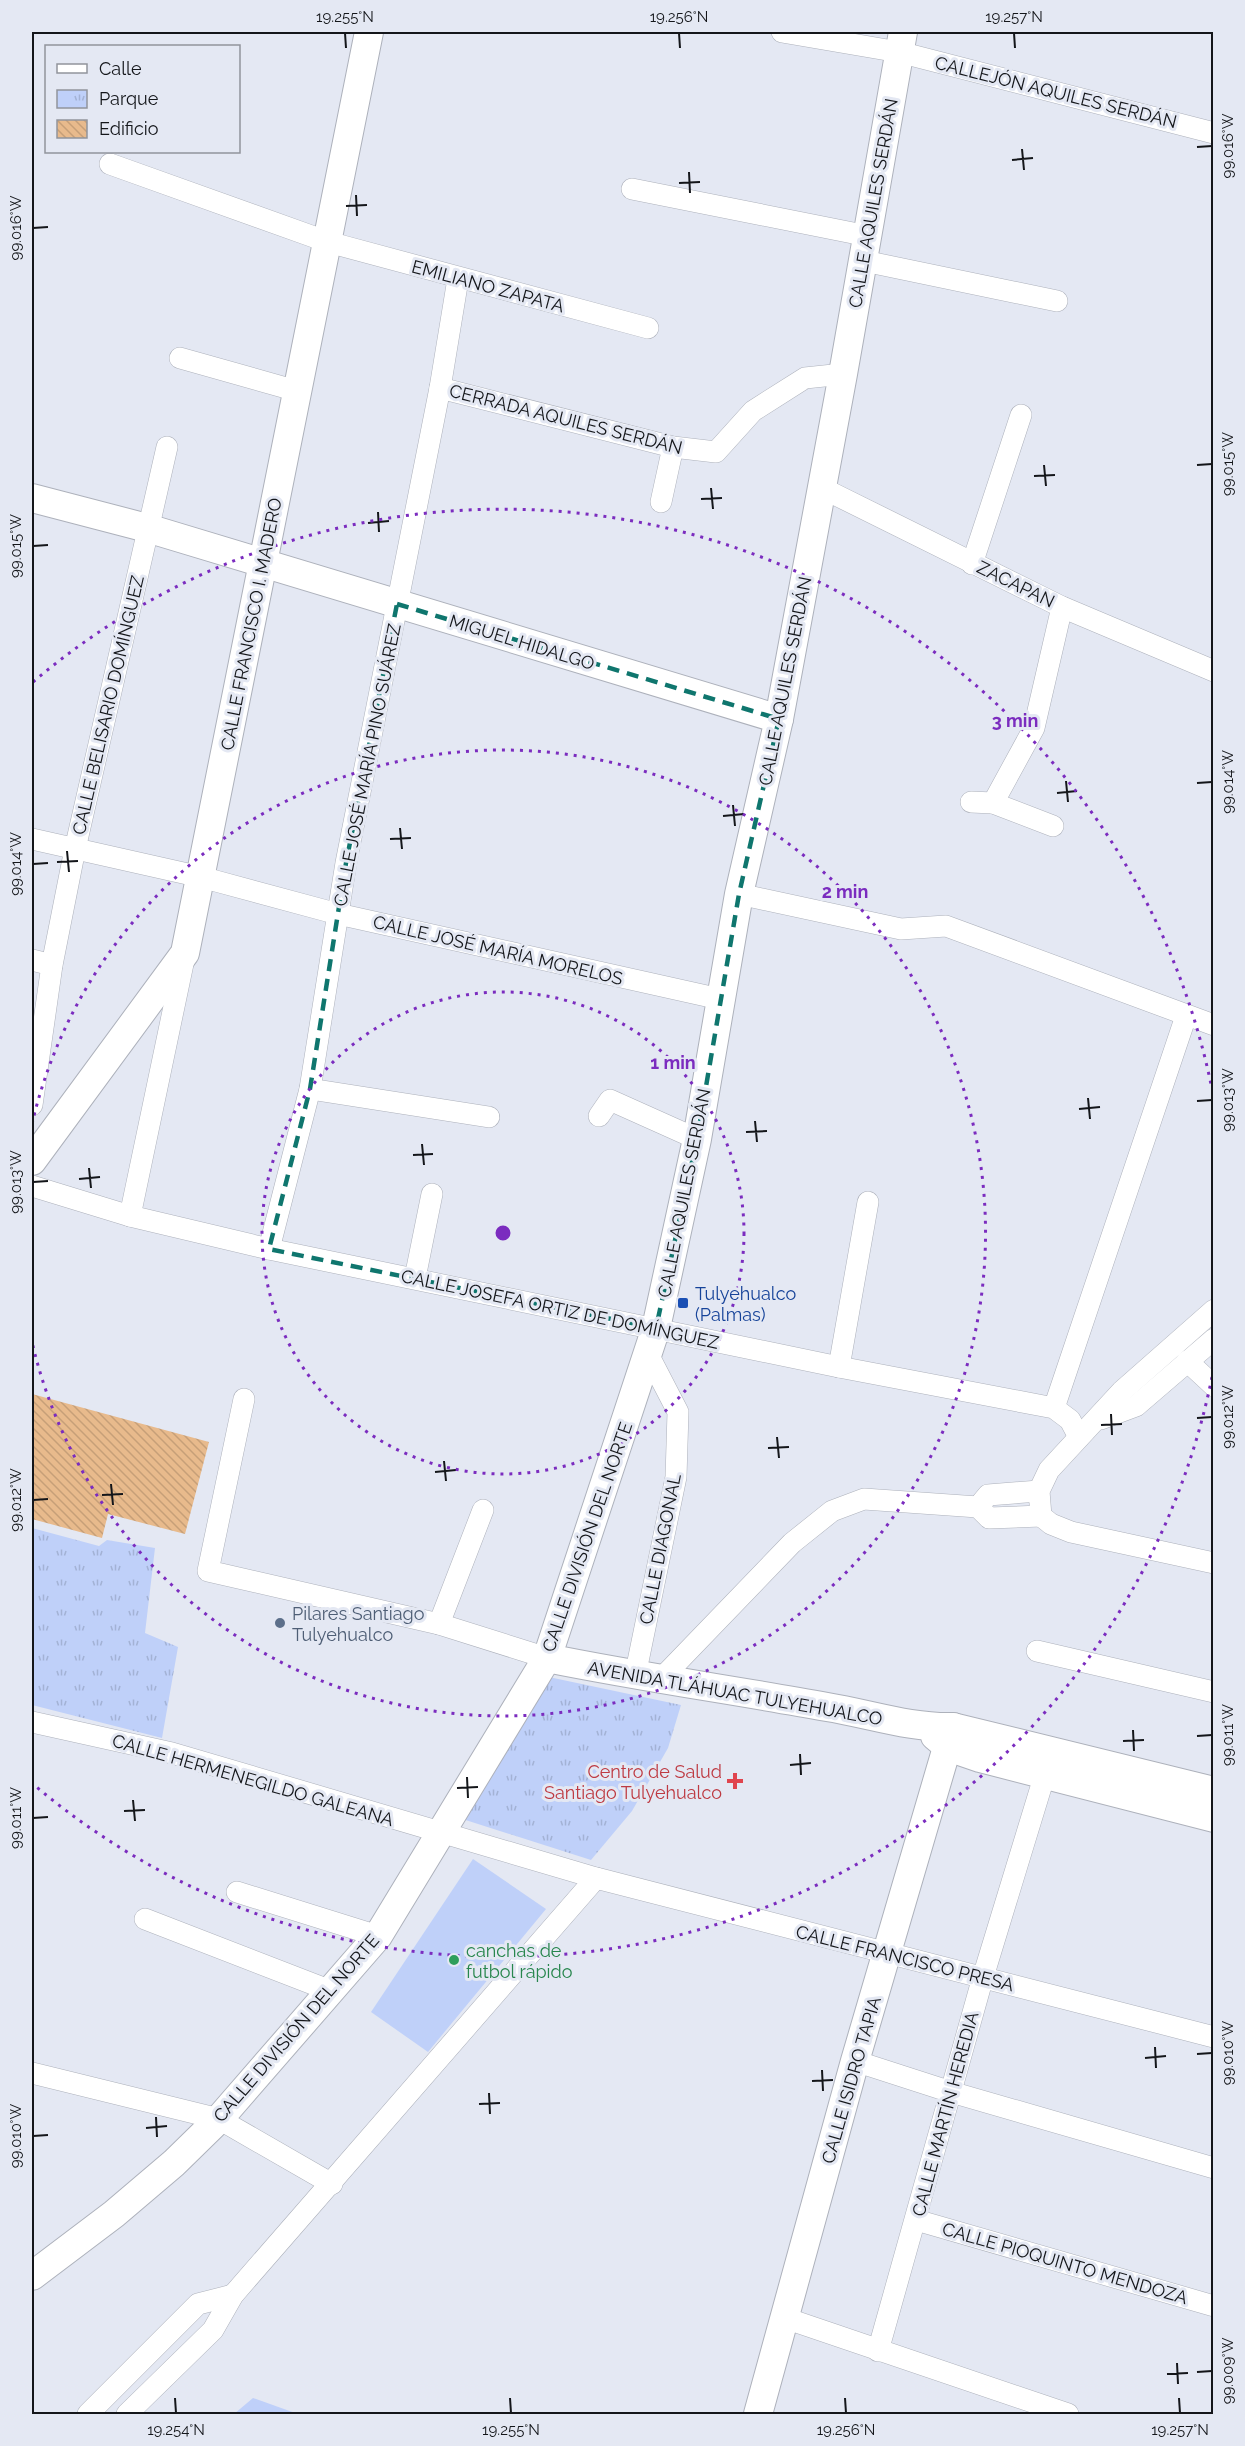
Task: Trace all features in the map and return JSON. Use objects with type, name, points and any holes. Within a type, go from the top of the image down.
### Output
[{"type":"main road","name":"CALLE FRANCISCO I. MADERO","points":[[185,953],[369,32]]},
{"type":"main road","name":"CALLE AQUILES SERDÁN","points":[[656,1328],[697,1139],[739,894],[779,719],[866,248],[901,42]]},
{"type":"main road","name":"MIGUEL HIDALGO","points":[[32,498],[147,528],[779,719]]},
{"type":"main road","points":[[32,1161],[185,953]]},
{"type":"main road","name":"CALLE DIVISIÓN DEL NORTE","points":[[32,2276],[114,2214],[174,2163],[219,2119],[378,1936],[547,1658],[649,1356],[656,1328]]},
{"type":"main road","name":"AVENIDA TLÁHUAC TULYEHUALCO","points":[[547,1658],[647,1678],[830,1707],[924,1727],[951,1737],[1212,1801]]},
{"type":"main road","name":"AVENIDA TLÁHUAC TULYEHUALCO","points":[[951,1737],[980,1758],[1045,1774],[1212,1801]]},
{"type":"main road","name":"CALLE ISIDRO TAPIA","points":[[758,2415],[855,2061],[951,1737]]},
{"type":"street","name":"CALLEJÓN AQUILES SERDÁN","points":[[783,32],[901,42],[1214,133]]},
{"type":"street","name":"EMILIANO ZAPATA","points":[[110,164],[328,242],[648,328]]},
{"type":"street","points":[[632,189],[866,248],[1057,301]]},
{"type":"street","name":"CALLE JOSÉ MARÍA PINO SUÁREZ","points":[[269,1249],[310,1089],[338,914],[459,279]]},
{"type":"street","points":[[180,358],[297,391]]},
{"type":"street","name":"CERRADA AQUILES SERDÁN","points":[[440,388],[673,447],[716,452],[753,411],[805,378],[843,374]]},
{"type":"street","points":[[972,564],[1021,415]]},
{"type":"street","name":"CALLE BELISARIO DOMÍNGUEZ","points":[[32,1105],[42,963],[75,849],[167,447]]},
{"type":"street","points":[[661,502],[673,447]]},
{"type":"street","name":"ZACAPAN","points":[[822,488],[1062,607],[1214,671]]},
{"type":"street","points":[[993,803],[1034,728],[1062,607]]},
{"type":"street","points":[[971,802],[993,803],[1053,826]]},
{"type":"street","name":"CALLE JOSÉ MARÍA MORELOS","points":[[32,839],[201,877],[338,914],[720,999]]},
{"type":"street","points":[[739,894],[901,929],[946,926],[1214,1025]]},
{"type":"street","name":"CALLE FRANCISCO I. MADERO","points":[[130,1216],[185,953]]},
{"type":"street","points":[[1079,1437],[1070,1420],[1054,1408],[1186,1016]]},
{"type":"street","points":[[310,1089],[489,1117]]},
{"type":"street","points":[[599,1116],[610,1100],[697,1139]]},
{"type":"street","name":"CALLE JOSEFA ORTIZ DE DOMÍNGUEZ","points":[[32,1186],[130,1216],[269,1249],[839,1367],[1054,1408]]},
{"type":"street","points":[[415,1278],[432,1194]]},
{"type":"street","points":[[839,1367],[868,1202]]},
{"type":"street","points":[[1041,1516],[1039,1491],[1049,1470],[1098,1420],[1122,1391],[1214,1310]]},
{"type":"street","points":[[1098,1420],[1136,1406],[1214,1339]]},
{"type":"street","name":"CALLE DIAGONAL","points":[[647,1678],[676,1477],[678,1412],[649,1356]]},
{"type":"street","points":[[1187,1361],[1214,1386]]},
{"type":"street","points":[[244,1399],[208,1572],[439,1624],[547,1658]]},
{"type":"street","points":[[978,1507],[988,1495],[1039,1491]]},
{"type":"street","points":[[647,1678],[792,1543],[832,1511],[864,1499],[978,1507],[989,1518],[1041,1516],[1051,1524],[1071,1532],[1214,1563]]},
{"type":"street","points":[[439,1624],[483,1510]]},
{"type":"street","points":[[1037,1651],[1214,1692]]},
{"type":"street","name":"CALLE HERMENEGILDO GALEANA","points":[[32,1722],[172,1753],[596,1878]]},
{"type":"street","name":"CALLE MARTÍN HEREDIA","points":[[878,2351],[983,1977],[1045,1774]]},
{"type":"street","points":[[127,2415],[213,2330],[233,2295],[596,1878]]},
{"type":"street","name":"CALLE FRANCISCO PRESA","points":[[596,1878],[1214,2037]]},
{"type":"street","points":[[237,1892],[378,1936]]},
{"type":"street","points":[[145,1919],[330,1991]]},
{"type":"street","points":[[855,2061],[951,2092],[1214,2168]]},
{"type":"street","points":[[32,2073],[219,2119],[332,2184]]},
{"type":"street","name":"CALLE PIOQUINTO MENDOZA","points":[[916,2220],[1214,2306]]},
{"type":"street","points":[[88,2415],[198,2304],[233,2295]]},
{"type":"street","points":[[785,2318],[1041,2410],[1068,2415]]},
{"type":"street","points":[[158,2345],[178,2365]]},
{"type":"highlighted area","points":[[397,604],[779,719],[739,894],[697,1139],[656,1328],[269,1249],[310,1089],[346,863]]},
{"type":"green space","points":[[32,1528],[99,1546],[107,1540],[155,1548],[145,1633],[178,1647],[162,1738],[32,1705]]},
{"type":"green space","points":[[544,1676],[681,1705],[668,1748],[632,1811],[591,1860],[453,1816]]},
{"type":"green space","name":"canchas de futbol rápido","points":[[473,1859],[546,1909],[428,2052],[371,2012]]},
{"type":"green space","points":[[253,2398],[298,2414],[234,2414]]},
{"type":"building","points":[[32,1394],[209,1442],[185,1534],[108,1514],[102,1538],[32,1519]]},
{"type":"place","name":"Tulyehualco (Palmas)","points":[[683,1303]]},
{"type":"place","name":"Pilares Santiago Tulyehualco","points":[[280,1623]]},
{"type":"place","name":"Centro de Salud Santiago Tulyehualco","points":[[735,1781]]},
{"type":"place","name":"canchas de futbol rápido","points":[[454,1960]]}]
